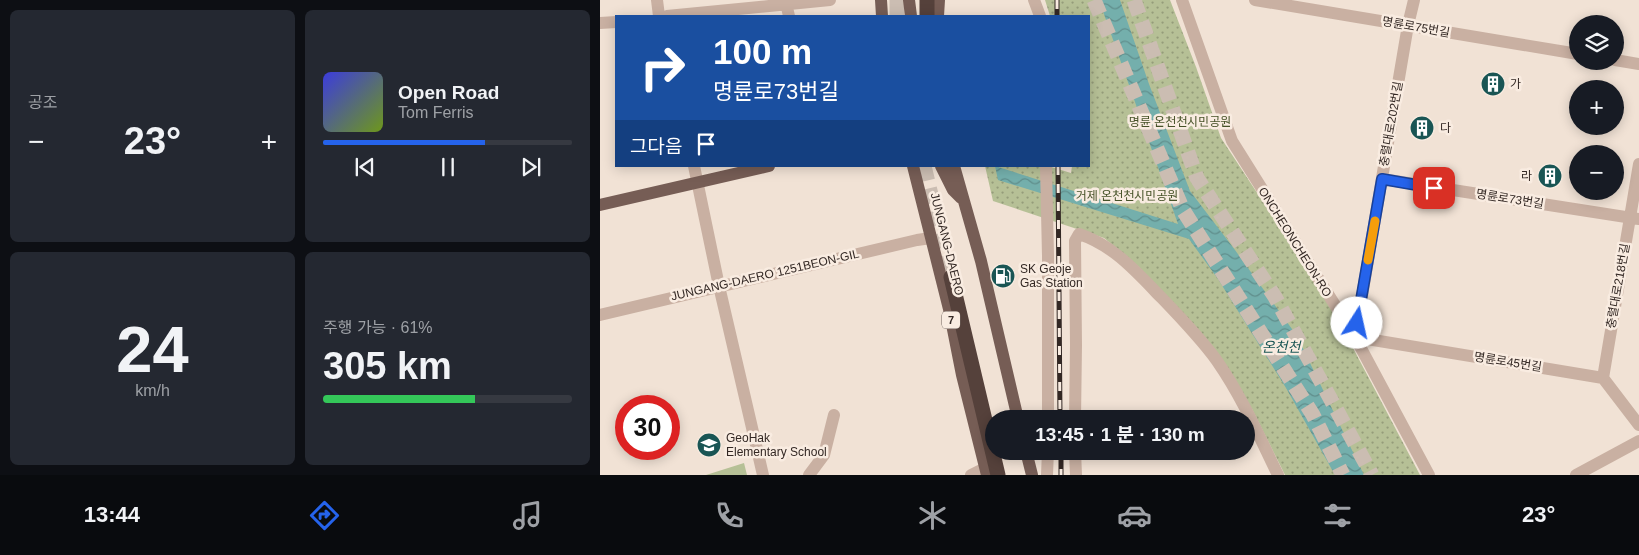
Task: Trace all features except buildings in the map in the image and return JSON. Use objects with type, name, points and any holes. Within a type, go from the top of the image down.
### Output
[{"type":"highway","points":[[927,0],[927,15]]},
{"type":"highway","points":[[951,277],[990,473]]},
{"type":"main road","points":[[881,0],[882,15]]},
{"type":"main road","points":[[909,0],[911,15]]},
{"type":"main road","points":[[938,15],[939,0]]},
{"type":"main road","points":[[600,205],[765,167]]},
{"type":"main road","name":"JUNGANG-DAERO","points":[[913,167],[949,309],[962,375],[990,473]]},
{"type":"main road","points":[[916,181],[922,167]]},
{"type":"main road","points":[[942,167],[953,190],[965,201]]},
{"type":"main road","points":[[954,167],[981,261],[1016,410]]},
{"type":"main road","points":[[1028,460],[1032,475]]},
{"type":"street","points":[[658,0],[659,15]]},
{"type":"street","points":[[680,15],[787,7],[830,0]]},
{"type":"street","points":[[1034,0],[1040,15]]},
{"type":"street","name":"ONCHEONCHEON-RO","points":[[1182,0],[1232,141],[1355,337],[1429,475]]},
{"type":"street","name":"명륜로75번길","points":[[1255,0],[1569,52]]},
{"type":"street","name":"충렬대로202번길","points":[[1355,337],[1408,25],[1414,0]]},
{"type":"street","points":[[600,23],[615,22]]},
{"type":"street","points":[[1624,62],[1639,64]]},
{"type":"street","name":"충렬대로218번길","points":[[1603,378],[1634,219],[1639,164]]},
{"type":"street","points":[[694,167],[719,286],[763,475]]},
{"type":"street","points":[[1046,167],[1048,410]]},
{"type":"street","name":"명륜로73번길","points":[[1382,179],[1634,219]]},
{"type":"street","points":[[1075,410],[1075,241],[1079,234],[1095,240],[1133,268],[1178,315],[1216,360],[1246,410]]},
{"type":"street","name":"JUNGANG-DAERO 1251BEON-GIL","points":[[600,314],[931,238]]},
{"type":"street","name":"명륜로45번길","points":[[1355,337],[1603,378]]},
{"type":"street","points":[[1603,378],[1639,425]]},
{"type":"street","points":[[809,475],[824,455],[834,415]]},
{"type":"street","points":[[1255,428],[1278,475]]},
{"type":"street","points":[[1407,433],[1422,475]]},
{"type":"street","points":[[1576,475],[1639,441]]},
{"type":"street","points":[[1047,475],[1048,460]]},
{"type":"street","points":[[1075,460],[1076,475]]},
{"type":"street","points":[[971,475],[990,473]]},
{"type":"green space","points":[[1045,0],[1170,0],[1221,138],[1306,267],[1344,331],[1420,475],[1285,475],[1255,415],[1255,410],[1252,410],[1139,267],[1104,238],[993,201],[985,167],[1051,167],[1071,173],[1072,167],[1090,167],[1090,15],[1050,15]]},
{"type":"green space","points":[[744,463],[747,475],[706,475]]},
{"type":"water","name":"온천천","points":[[1099,0],[1120,0],[1149,84],[1190,191],[1297,336],[1364,475],[1335,475],[1286,388],[1218,279],[1189,239],[998,180],[995,167],[1178,224]]},
{"type":"tunnel","points":[[897,0],[897,15]]},
{"type":"tunnel","points":[[1094,0],[1183,210],[1313,415],[1343,475]]},
{"type":"tunnel","points":[[1134,0],[1197,178],[1275,297],[1372,475]]},
{"type":"tunnel","points":[[924,167],[951,277]]},
{"type":"railway","points":[[1057,0],[1057,15]]},
{"type":"railway","points":[[1058,167],[1060,410]]},
{"type":"railway","points":[[1061,460],[1061,475]]},
{"type":"slow traffic","points":[[1368,260],[1375,221]]},
{"type":"place","name":"가","points":[[1493,84]]},
{"type":"place","name":"다","points":[[1422,128]]},
{"type":"place","name":"라","points":[[1550,176]]},
{"type":"place","name":"SK Geoje Gas Station","points":[[1003,276]]},
{"type":"place","name":"GeoHak Elementary School","points":[[709,445]]},
{"type":"route","points":[[1357,323],[1382,179],[1434,188]]},
{"type":"park label","name":"명륜 온천천시민공원","points":[[1180,122]]},
{"type":"park label","name":"거제 온천천시민공원","points":[[1127,196]]}]
